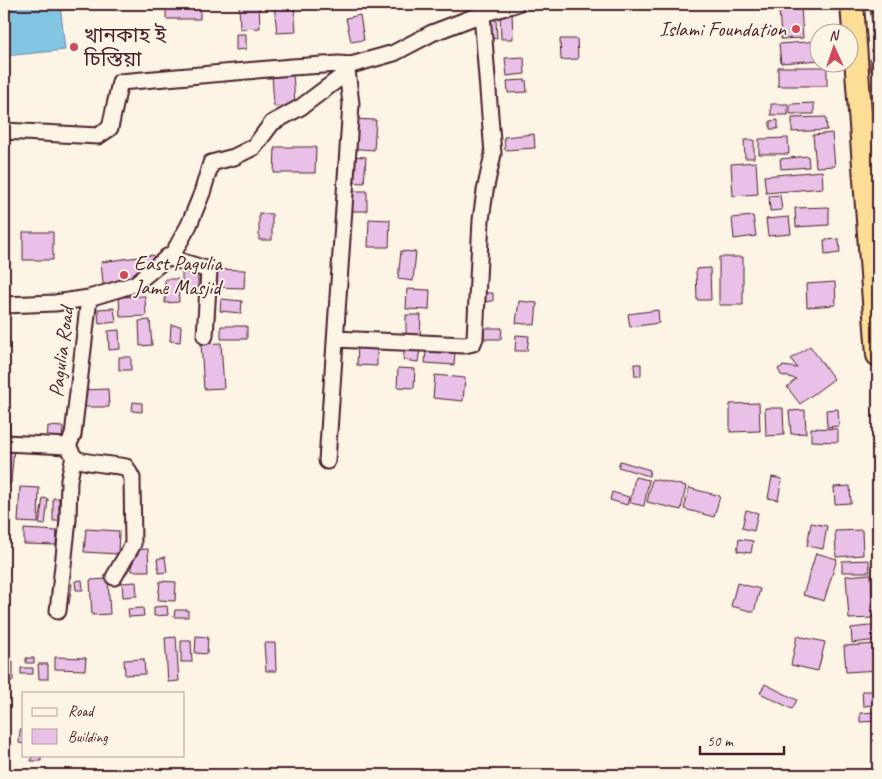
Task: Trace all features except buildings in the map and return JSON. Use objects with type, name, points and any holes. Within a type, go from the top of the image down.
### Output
[{"type":"highway","points":[[852,4],[878,355]]},
{"type":"street","name":"Pagulia Road","points":[[58,612],[68,520],[71,451],[89,298],[135,284],[174,252],[189,225],[202,193],[211,163],[234,157],[254,147],[272,123],[301,107],[341,77],[349,68],[394,53],[432,33],[482,14],[516,4]]},
{"type":"street","points":[[335,339],[465,345],[473,343],[475,338],[481,220],[493,154],[482,14]]},
{"type":"street","name":"Pagulia Road","points":[[4,131],[98,136],[110,128],[120,82],[339,64],[349,68]]},
{"type":"street","points":[[327,461],[351,104],[349,68]]},
{"type":"street","points":[[167,257],[209,270],[205,336]]},
{"type":"street","points":[[4,306],[55,303],[89,298]]},
{"type":"street","points":[[4,443],[71,451],[75,459],[90,464],[105,463],[126,467],[132,478],[133,544],[114,577]]},
{"type":"water","points":[[4,4],[60,4],[65,50],[4,56]]},
{"type":"place","name":"Islami Foundation","points":[[796,29]]},
{"type":"place","name":"খানকাহ ই চিস্তিয়া","points":[[74,47]]},
{"type":"place","name":"East Pagulia Jame Masjid","points":[[124,275]]}]
